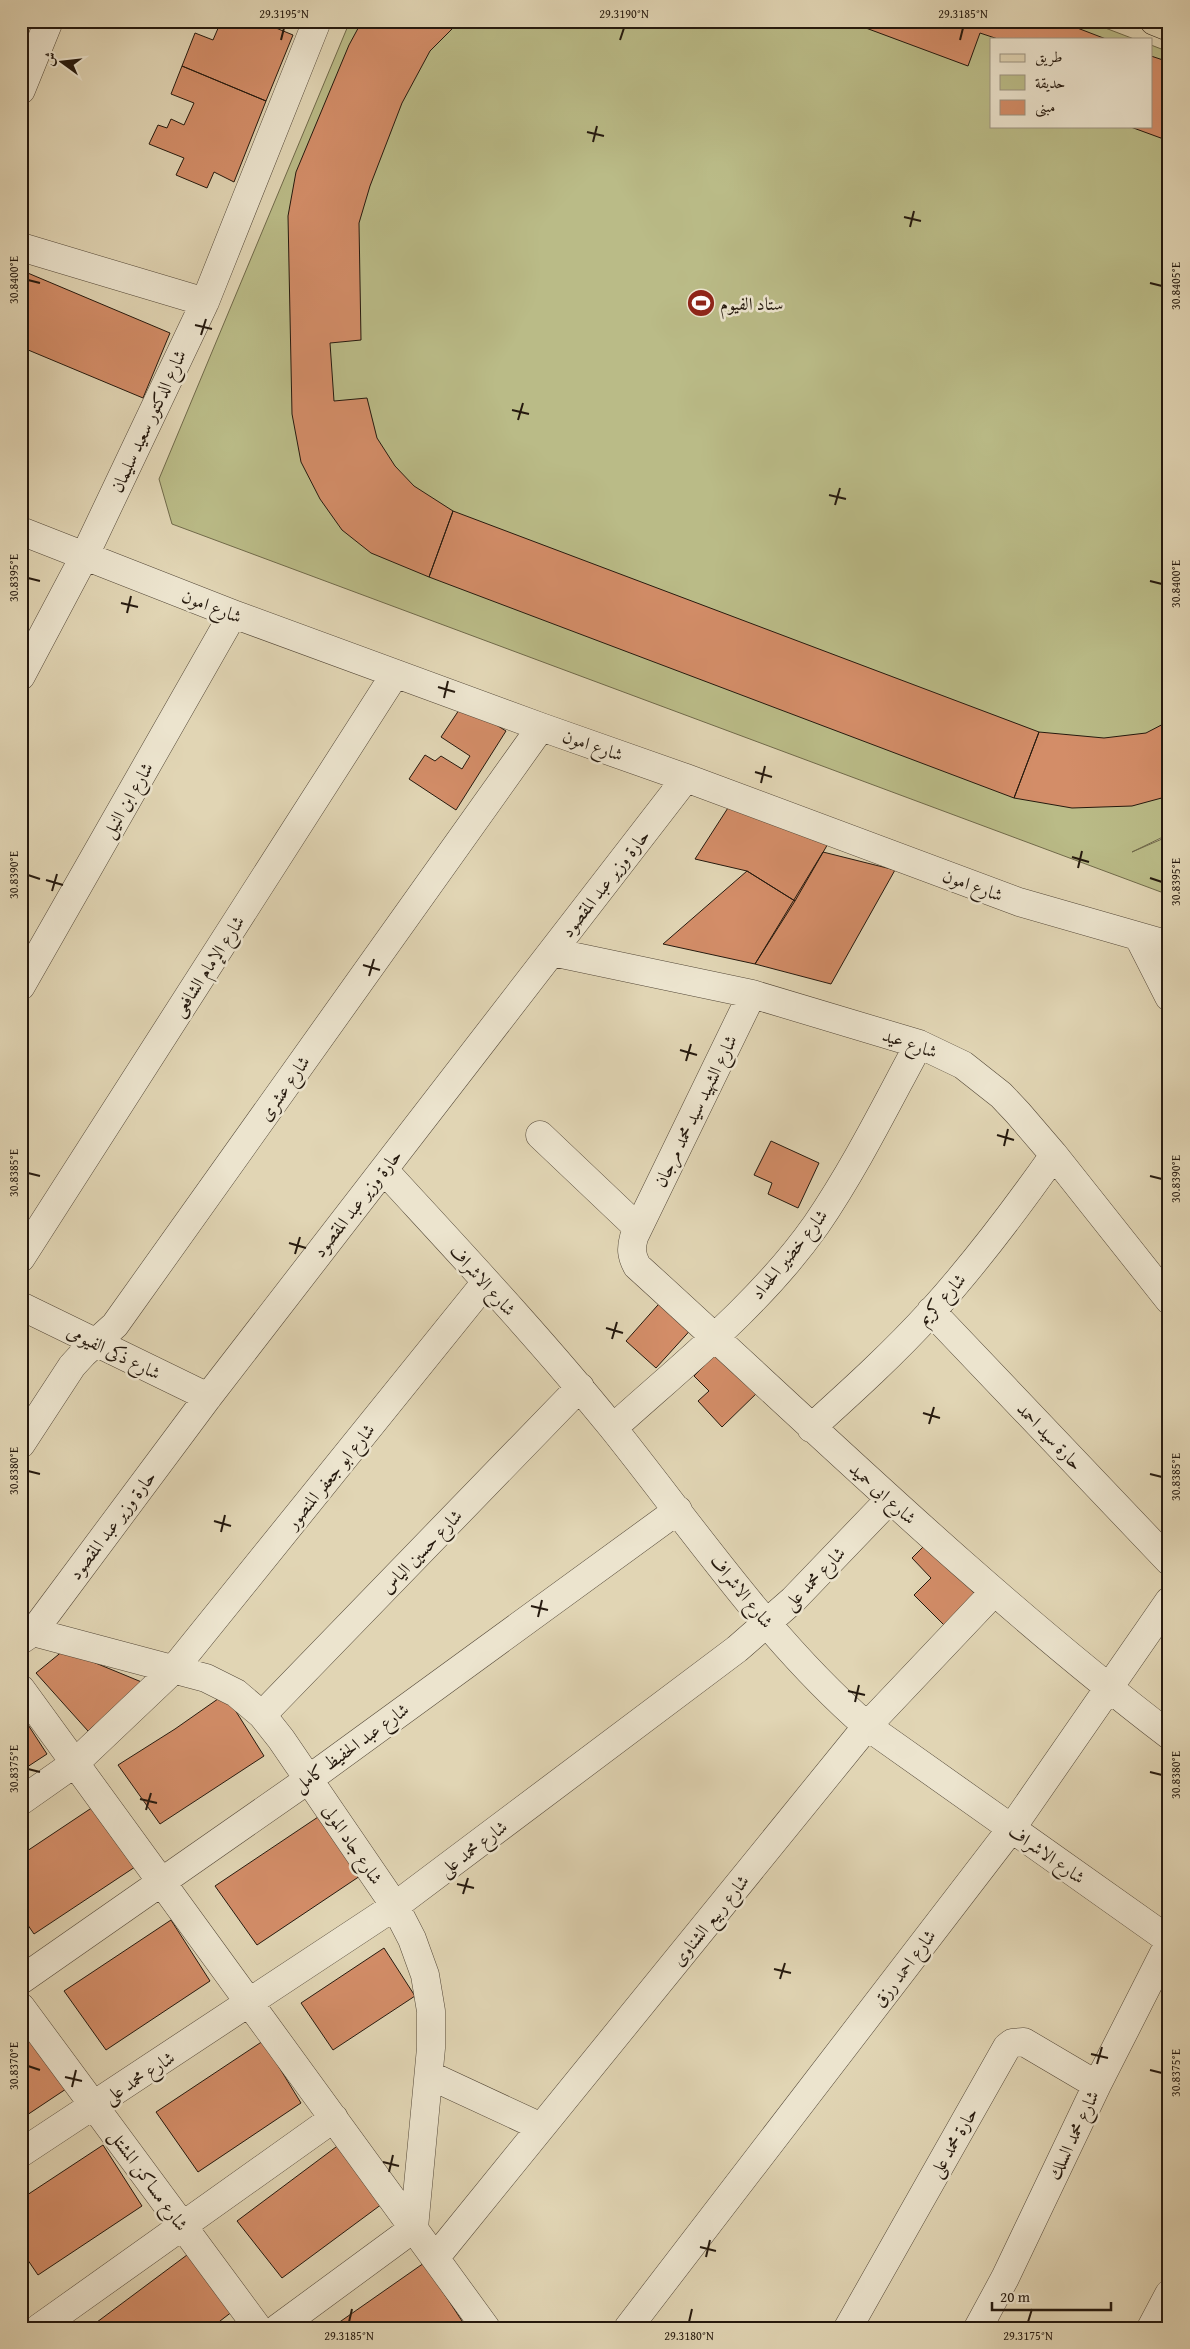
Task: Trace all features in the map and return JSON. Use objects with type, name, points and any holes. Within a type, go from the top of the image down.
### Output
[{"type":"main road","points":[[1154,21],[1169,27]]},
{"type":"street","points":[[21,90],[49,21]]},
{"type":"street","name":"شارع الدكتور سعيد سليمان","points":[[21,676],[84,557],[205,302],[317,21]]},
{"type":"street","points":[[21,247],[205,302]]},
{"type":"street","name":"شارع امون","points":[[21,531],[233,614],[686,778],[1019,902],[1169,945]]},
{"type":"street","name":"شارع ابن النيل","points":[[21,986],[233,614]]},
{"type":"street","name":"شارع الإمام الشافعى","points":[[21,1258],[395,674]]},
{"type":"street","name":"شارع عشرى","points":[[21,1444],[72,1366],[95,1342],[116,1325],[541,727]]},
{"type":"street","name":"حارة وزير عبد المقصود","points":[[27,1636],[208,1397],[686,778]]},
{"type":"street","points":[[1138,936],[1169,997]]},
{"type":"street","name":"شارع عيد","points":[[552,952],[752,994],[919,1044],[963,1065],[983,1079],[1018,1113],[1054,1155],[1169,1300]]},
{"type":"street","name":"شارع الشهيد سيد محمد مرجان","points":[[638,1228],[752,994]]},
{"type":"street","name":"شارع خضير الحداد","points":[[613,1428],[751,1302],[815,1226],[842,1184],[919,1044]]},
{"type":"street","points":[[540,1135],[638,1228]]},
{"type":"street","name":"شارع كريم","points":[[811,1428],[893,1351],[931,1311],[1010,1216],[1054,1155]]},
{"type":"street","name":"شارع الاشراف","points":[[384,1170],[580,1387],[768,1624],[822,1683],[867,1726],[1169,1941]]},
{"type":"street","name":"شارع ابى حميد","points":[[638,1228],[631,1247],[632,1256],[637,1266],[715,1336],[811,1428],[994,1592],[1109,1689],[1169,1735]]},
{"type":"street","name":"شارع ابو جعفر المنصور","points":[[21,1801],[75,1763],[173,1670],[486,1282]]},
{"type":"street","name":"شارع ذكى الفيومى","points":[[21,1306],[208,1397]]},
{"type":"street","name":"حارة سيد احمد","points":[[931,1311],[1169,1561]]},
{"type":"street","name":"شارع حسين الياس","points":[[262,1715],[580,1387]]},
{"type":"street","name":"شارع محمد على","points":[[21,2153],[250,2004],[395,1906],[738,1649],[793,1600],[890,1499]]},
{"type":"street","name":"شارع عبد الحفيظ كامل","points":[[21,1980],[309,1778],[678,1510]]},
{"type":"street","name":"شارع ربيع الشناوى","points":[[436,2258],[867,1726],[994,1592]]},
{"type":"street","name":"شارع احمد رزق","points":[[628,2328],[1011,1828],[1169,1601]]},
{"type":"street","name":"شارع جاد المولى","points":[[27,1636],[206,1678],[236,1693],[262,1715],[309,1778],[395,1906],[412,1939],[425,1975],[431,2011],[429,2075],[414,2228]]},
{"type":"street","points":[[21,1689],[486,2328]]},
{"type":"street","name":"شارع محمد السلك","points":[[978,2328],[1005,2278],[1097,2084],[1169,1941]]},
{"type":"street","name":"شارع مساكن المشتل","points":[[21,2008],[258,2328]]},
{"type":"street","name":"حارة محمد على","points":[[848,2328],[1012,2043],[1024,2042],[1097,2084]]},
{"type":"street","points":[[429,2075],[541,2127]]},
{"type":"street","points":[[39,2328],[334,2118]]},
{"type":"street","points":[[278,2328],[414,2228]]},
{"type":"street","points":[[1151,2328],[1169,2294]]},
{"type":"street","points":[[21,2319],[28,2328]]},
{"type":"green space","name":"ستاد الفيوم","points":[[350,21],[1087,21],[1131,38],[990,38],[990,128],[1152,128],[1152,45],[1169,52],[1169,834],[1132,852],[1169,836],[1169,895],[172,524],[159,479]]},
{"type":"building","points":[[208,21],[259,21],[293,35],[266,101],[182,66],[195,33],[213,40],[219,26]]},
{"type":"building","points":[[362,21],[460,21],[430,51],[402,103],[370,186],[359,223],[361,340],[330,343],[334,401],[367,398],[377,438],[395,466],[414,486],[453,511],[429,577],[371,553],[342,530],[320,499],[301,462],[292,414],[288,216],[296,172],[349,45]]},
{"type":"building","points":[[847,21],[1059,21],[1103,38],[995,38],[980,33],[968,66]]},
{"type":"building","points":[[1152,56],[1169,62],[1169,141],[1133,128],[1152,128]]},
{"type":"building","points":[[182,66],[266,101],[234,182],[214,172],[207,188],[176,175],[184,158],[149,144],[158,125],[167,128],[171,119],[184,125],[194,103],[171,94]]},
{"type":"building","points":[[23,271],[170,333],[143,398],[21,347]]},
{"type":"building","points":[[453,511],[1039,732],[1014,798],[429,577]]},
{"type":"building","points":[[463,704],[506,731],[456,810],[409,779],[425,755],[435,761],[441,756],[462,769],[470,756],[441,737]]},
{"type":"building","points":[[1169,721],[1169,796],[1132,806],[1072,808],[1014,798],[1039,732],[1104,738],[1146,733]]},
{"type":"building","points":[[735,797],[833,835],[795,901],[747,871],[695,859]]},
{"type":"building","points":[[823,852],[895,870],[831,984],[755,964]]},
{"type":"building","points":[[747,871],[795,901],[755,964],[663,944]]},
{"type":"building","points":[[771,1141],[819,1163],[798,1208],[768,1194],[772,1183],[754,1175]]},
{"type":"building","points":[[665,1297],[695,1325],[656,1368],[626,1341]]},
{"type":"building","points":[[721,1349],[760,1390],[722,1427],[698,1401],[709,1391],[694,1376]]},
{"type":"building","points":[[926,1544],[976,1595],[944,1625],[914,1595],[931,1578],[912,1558]]},
{"type":"building","points":[[64,1650],[144,1683],[88,1731],[36,1673]]},
{"type":"building","points":[[225,1694],[264,1756],[160,1824],[118,1765],[175,1729]]},
{"type":"building","points":[[21,1714],[47,1754],[21,1771]]},
{"type":"building","points":[[99,1803],[138,1865],[34,1934],[21,1915],[21,1855]]},
{"type":"building","points":[[321,1815],[360,1876],[257,1945],[215,1886]]},
{"type":"building","points":[[171,1920],[210,1981],[106,2050],[64,1991]]},
{"type":"building","points":[[384,1948],[415,1996],[333,2050],[301,2003]]},
{"type":"building","points":[[27,2028],[66,2089],[21,2119],[21,2032]]},
{"type":"building","points":[[263,2041],[301,2103],[198,2172],[156,2112]]},
{"type":"building","points":[[340,2144],[382,2204],[282,2278],[237,2221]]},
{"type":"building","points":[[103,2145],[142,2206],[38,2275],[21,2250],[21,2199]]},
{"type":"building","points":[[191,2252],[233,2311],[211,2328],[89,2328]]},
{"type":"building","points":[[424,2263],[464,2324],[458,2328],[331,2328]]},
{"type":"place","name":"ستاد الفيوم","points":[[701,303]]}]
